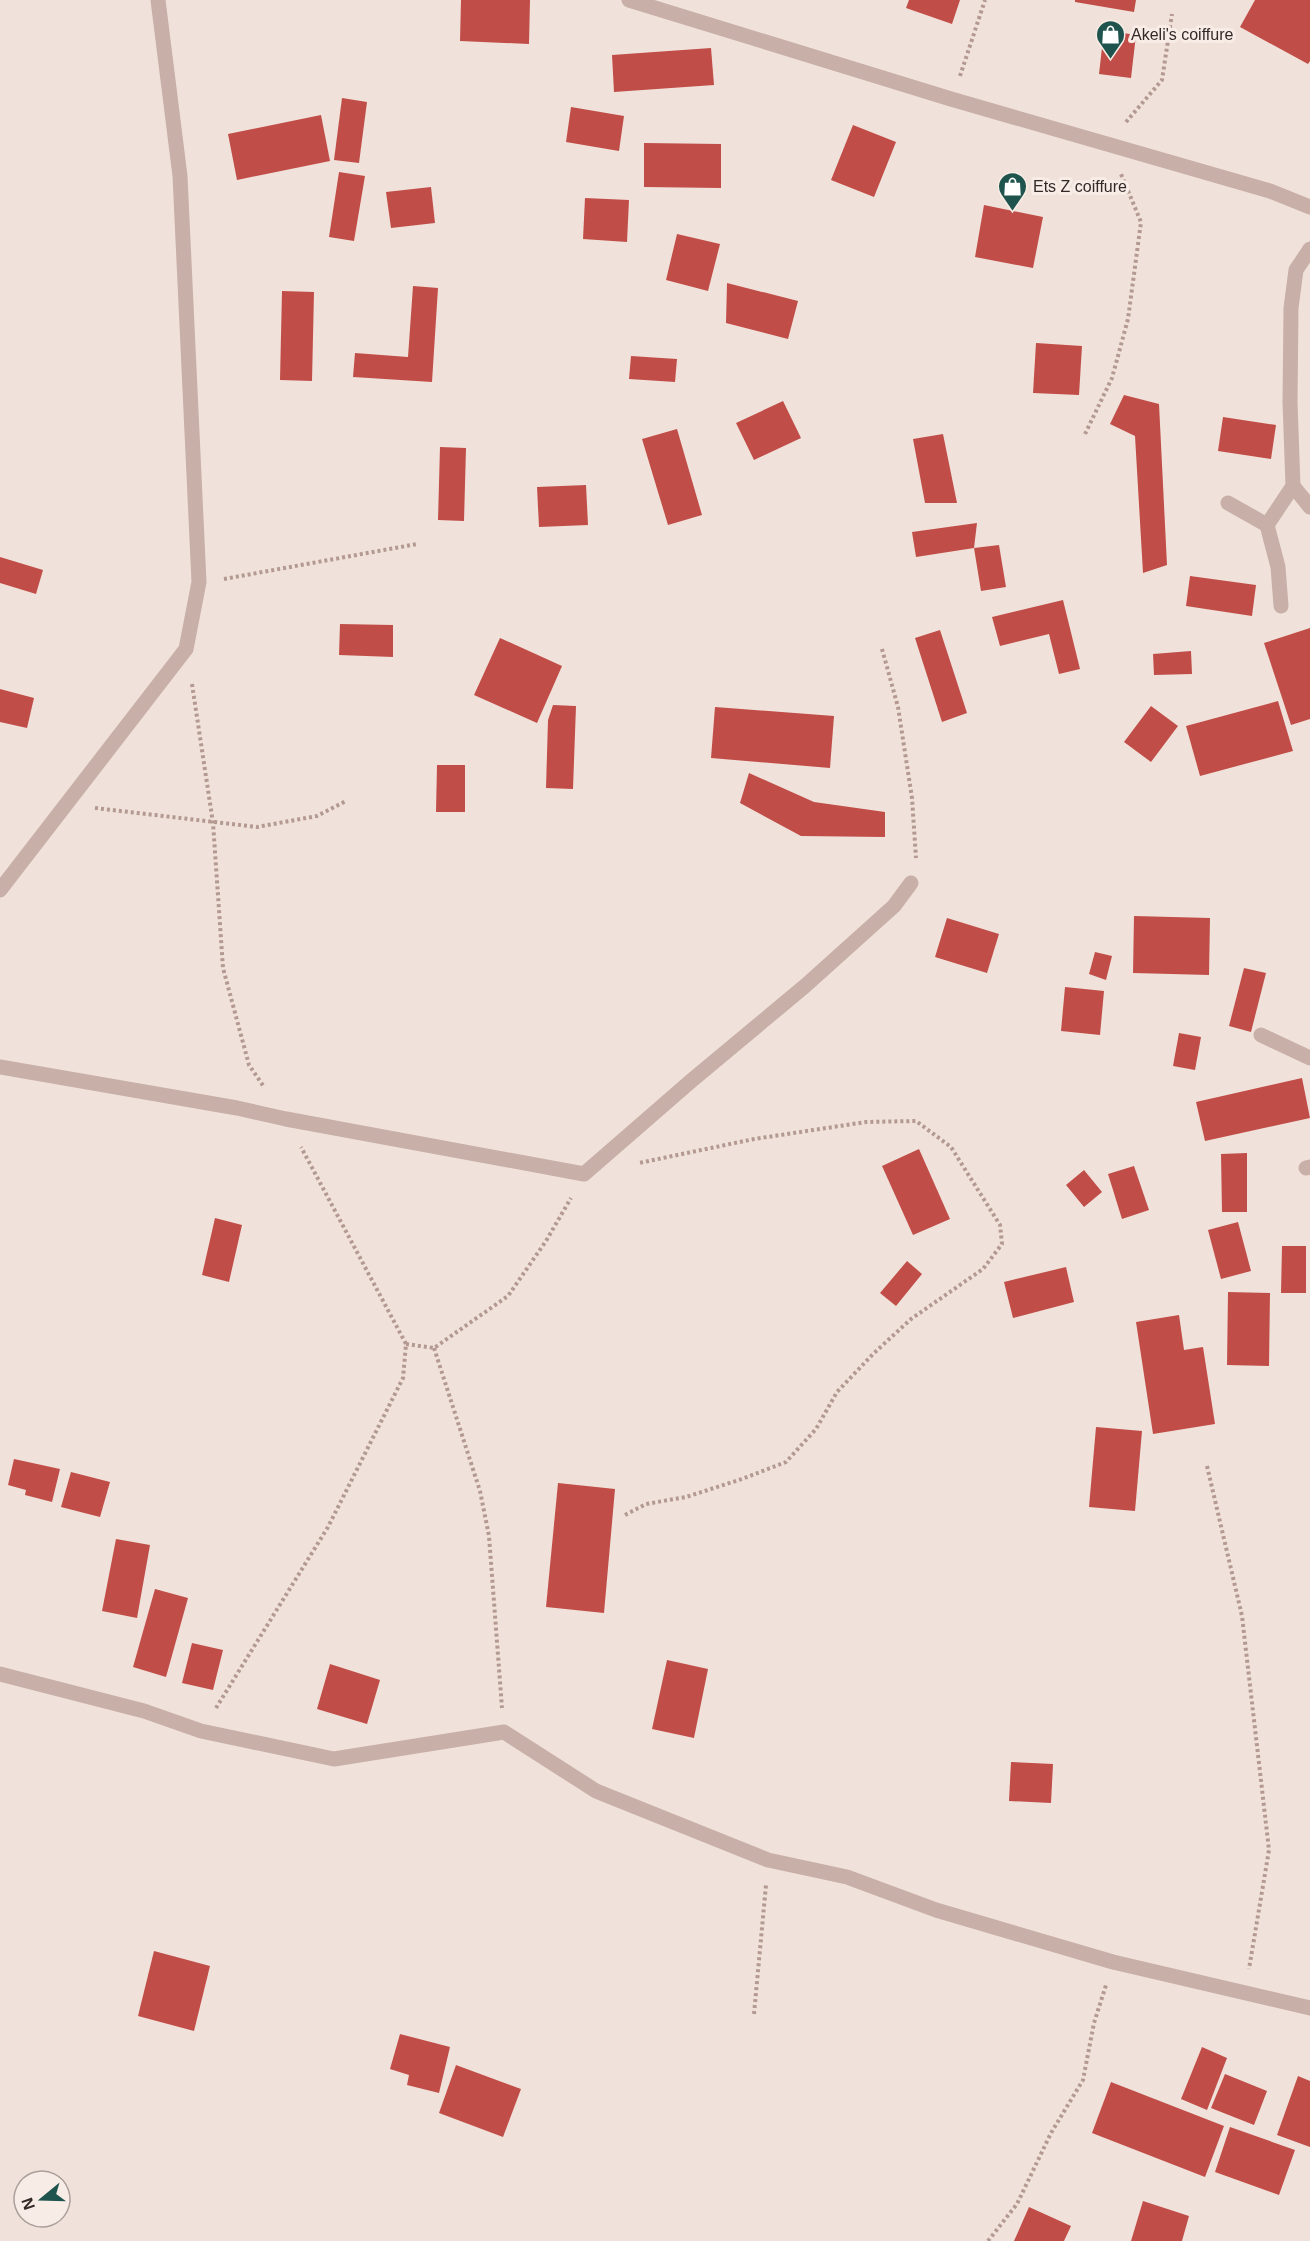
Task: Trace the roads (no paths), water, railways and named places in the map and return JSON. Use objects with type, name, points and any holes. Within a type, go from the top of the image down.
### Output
[{"type":"street","points":[[0,890],[186,649],[199,582],[180,176],[158,0]]},
{"type":"street","points":[[629,0],[951,99],[1270,191],[1310,207]]},
{"type":"street","points":[[1267,525],[1293,486],[1290,402],[1291,308],[1296,270],[1310,249]]},
{"type":"street","points":[[1293,486],[1310,507]]},
{"type":"street","points":[[1228,502],[1267,525],[1278,567],[1281,606]]},
{"type":"street","points":[[0,1068],[227,1106],[584,1174],[805,986],[894,906],[911,882]]},
{"type":"street","points":[[1262,1035],[1310,1058]]},
{"type":"street","points":[[0,1674],[144,1711],[201,1731],[334,1759],[504,1732],[596,1791],[768,1860],[847,1877],[936,1910],[1113,1962],[1310,2008]]},
{"type":"place","name":"Akeli's coiffure","points":[[1110,60]]},
{"type":"place","name":"Ets Z coiffure","points":[[1012,212]]}]
